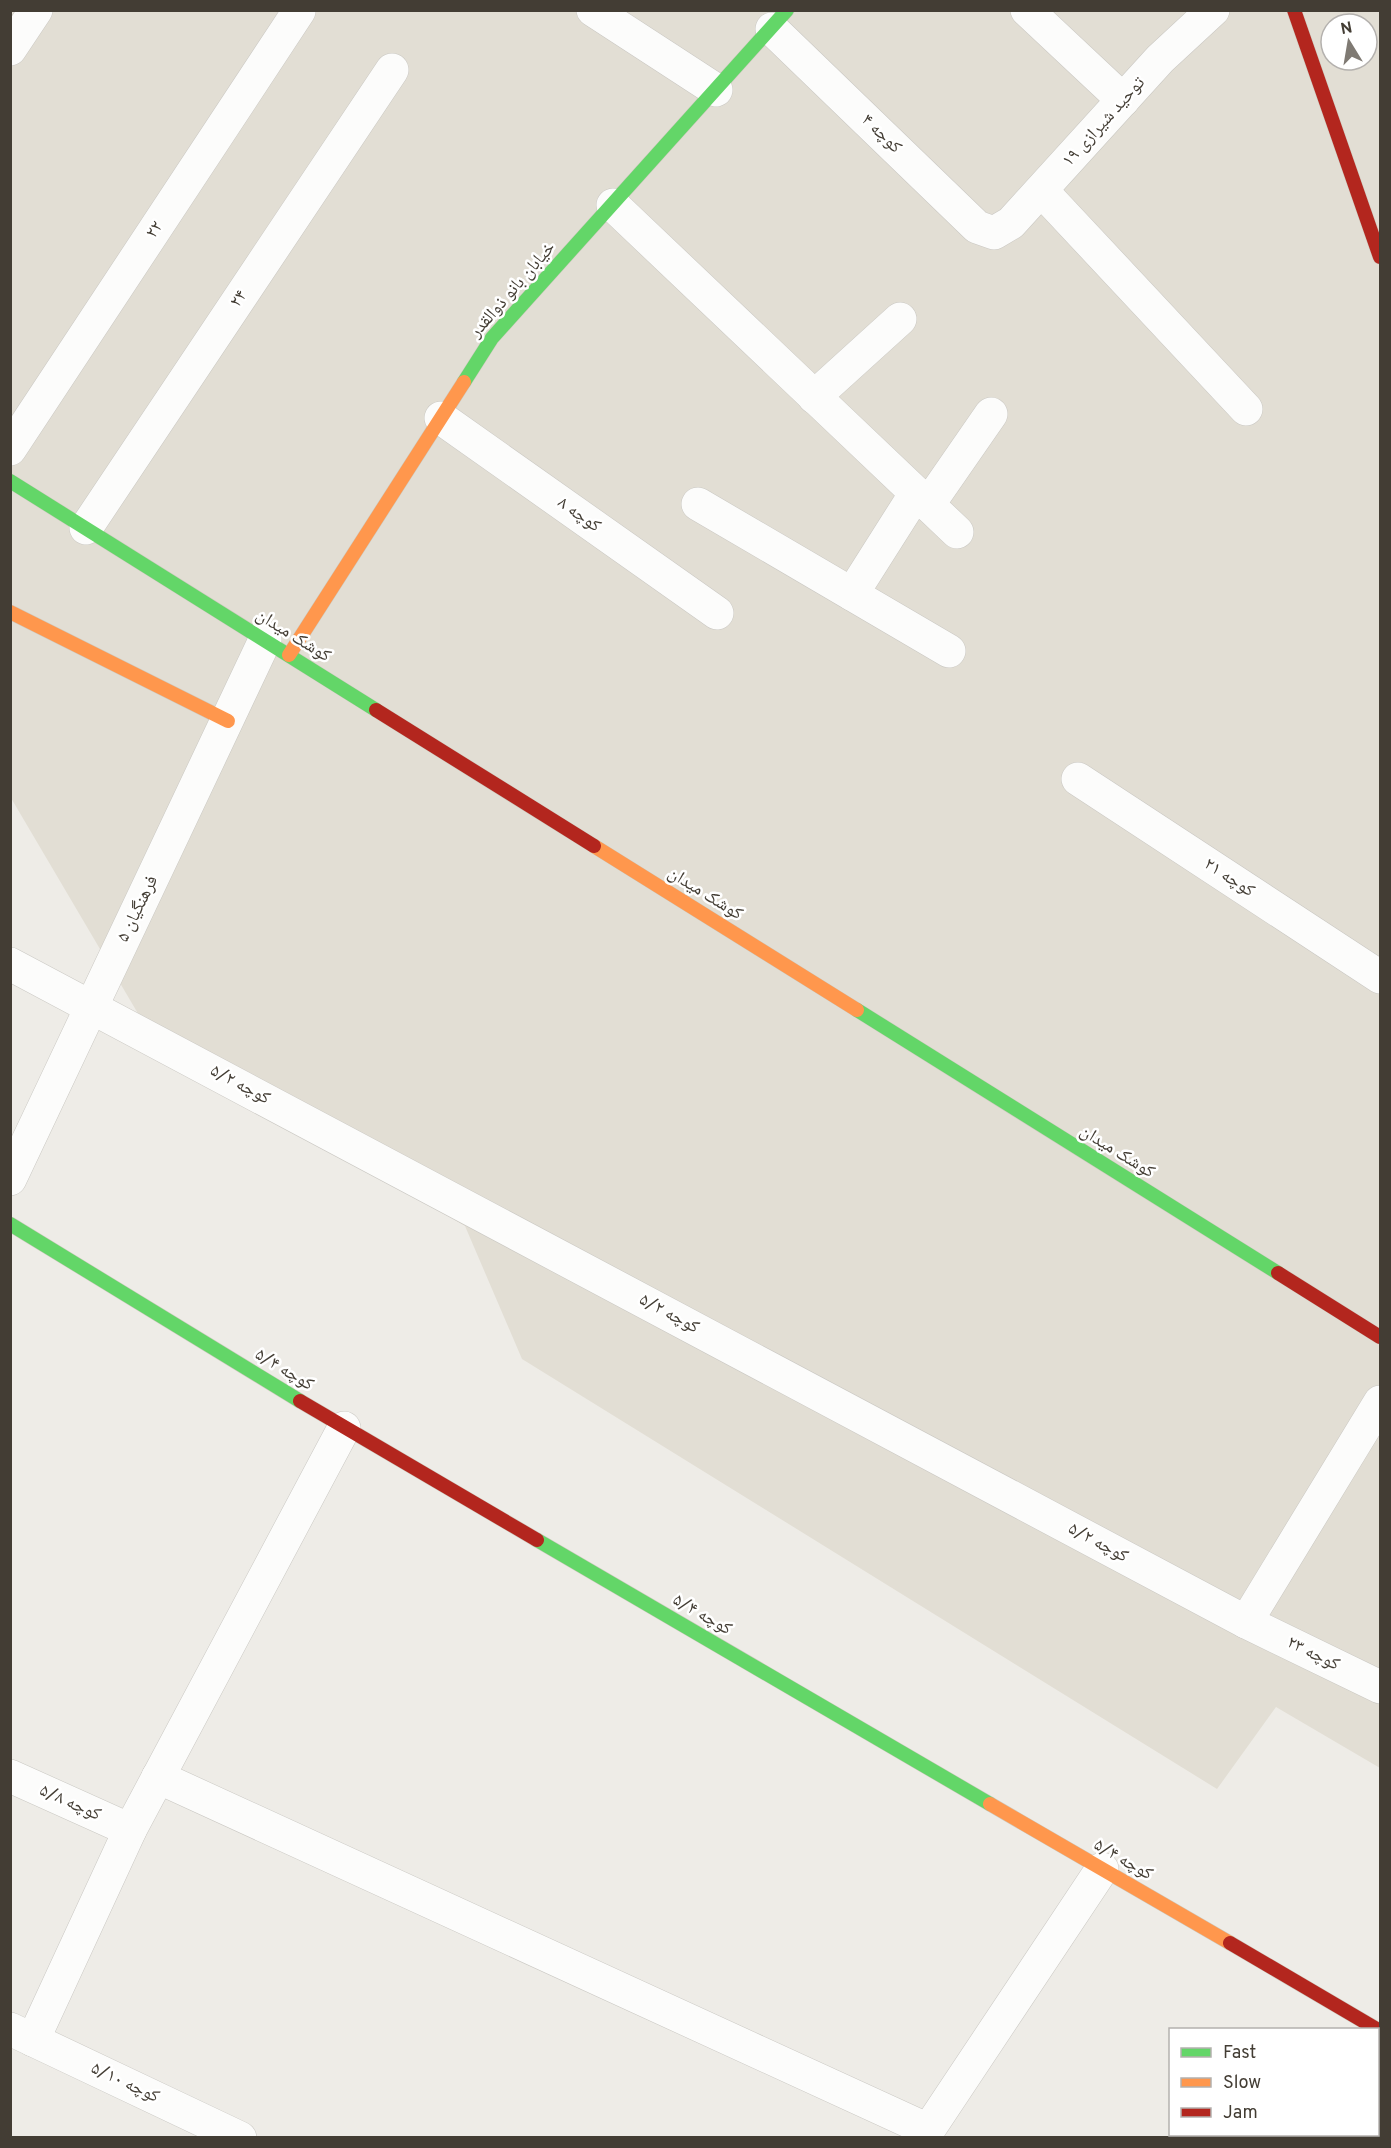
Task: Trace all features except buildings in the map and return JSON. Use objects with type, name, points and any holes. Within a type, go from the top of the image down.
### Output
[{"type":"street","points":[[10,49],[36,10]]},
{"type":"street","points":[[593,10],[716,90]]},
{"type":"street","points":[[1027,10],[1123,100]]},
{"type":"street","name":"توحید شیرازی ۱۹","points":[[994,233],[1011,224],[1160,59],[1213,10]]},
{"type":"street","points":[[1294,10],[1372,203],[1380,257]]},
{"type":"street","name":"۲۲","points":[[10,449],[298,11]]},
{"type":"street","name":"خیابان بانو ذوالقدر","points":[[278,648],[441,418],[492,338],[780,20]]},
{"type":"street","name":"کوچه ۴","points":[[780,20],[977,227],[994,233]]},
{"type":"street","name":"۲۴","points":[[86,528],[392,70]]},
{"type":"street","points":[[1042,191],[1246,409]]},
{"type":"street","points":[[613,205],[957,532]]},
{"type":"street","points":[[814,397],[900,319]]},
{"type":"street","points":[[852,594],[922,499],[991,414]]},
{"type":"street","name":"کوچه ۸","points":[[441,418],[717,612]]},
{"type":"street","name":"کوشک میدان","points":[[10,481],[1380,1337]]},
{"type":"street","points":[[698,504],[949,651]]},
{"type":"street","points":[[10,612],[228,722]]},
{"type":"street","name":"فرهنگیان ۵","points":[[10,1179],[228,722],[278,648]]},
{"type":"street","name":"کوچه ۲۱","points":[[1078,779],[1380,977]]},
{"type":"street","name":"کوچه ۵/۲","points":[[10,964],[93,1006],[1246,1622]]},
{"type":"street","name":"کوچه ۵/۴","points":[[10,1224],[344,1428],[1375,2028]]},
{"type":"street","points":[[1246,1622],[1380,1402]]},
{"type":"street","points":[[22,2034],[344,1428]]},
{"type":"street","name":"کوچه ۲۳","points":[[1246,1622],[1380,1687]]},
{"type":"street","name":"کوچه ۵/۸","points":[[10,1776],[130,1830]]},
{"type":"street","points":[[158,1777],[925,2134],[1102,1869]]},
{"type":"street","name":"کوچه ۵/۱۰","points":[[22,2034],[240,2138]]},
{"type":"shaded area","points":[[10,11],[1380,11],[1380,1768],[1276,1707],[1217,1789],[522,1359],[465,1226],[153,1039],[11,798]]},
{"type":"traffic: fast","points":[[464,382],[492,338],[787,10]]},
{"type":"traffic: fast","points":[[10,481],[376,710]]},
{"type":"traffic: fast","points":[[857,1010],[1278,1273]]},
{"type":"traffic: fast","points":[[10,1224],[300,1401]]},
{"type":"traffic: fast","points":[[537,1540],[990,1804]]},
{"type":"traffic: slow","points":[[289,655],[464,382]]},
{"type":"traffic: slow","points":[[10,612],[228,721]]},
{"type":"traffic: slow","points":[[594,846],[857,1010]]},
{"type":"traffic: slow","points":[[990,1804],[1230,1943]]},
{"type":"traffic: jam","points":[[1294,10],[1380,257]]},
{"type":"traffic: jam","points":[[376,710],[594,846]]},
{"type":"traffic: jam","points":[[1278,1273],[1380,1337]]},
{"type":"traffic: jam","points":[[300,1401],[537,1540]]},
{"type":"traffic: jam","points":[[1230,1943],[1375,2028]]}]
